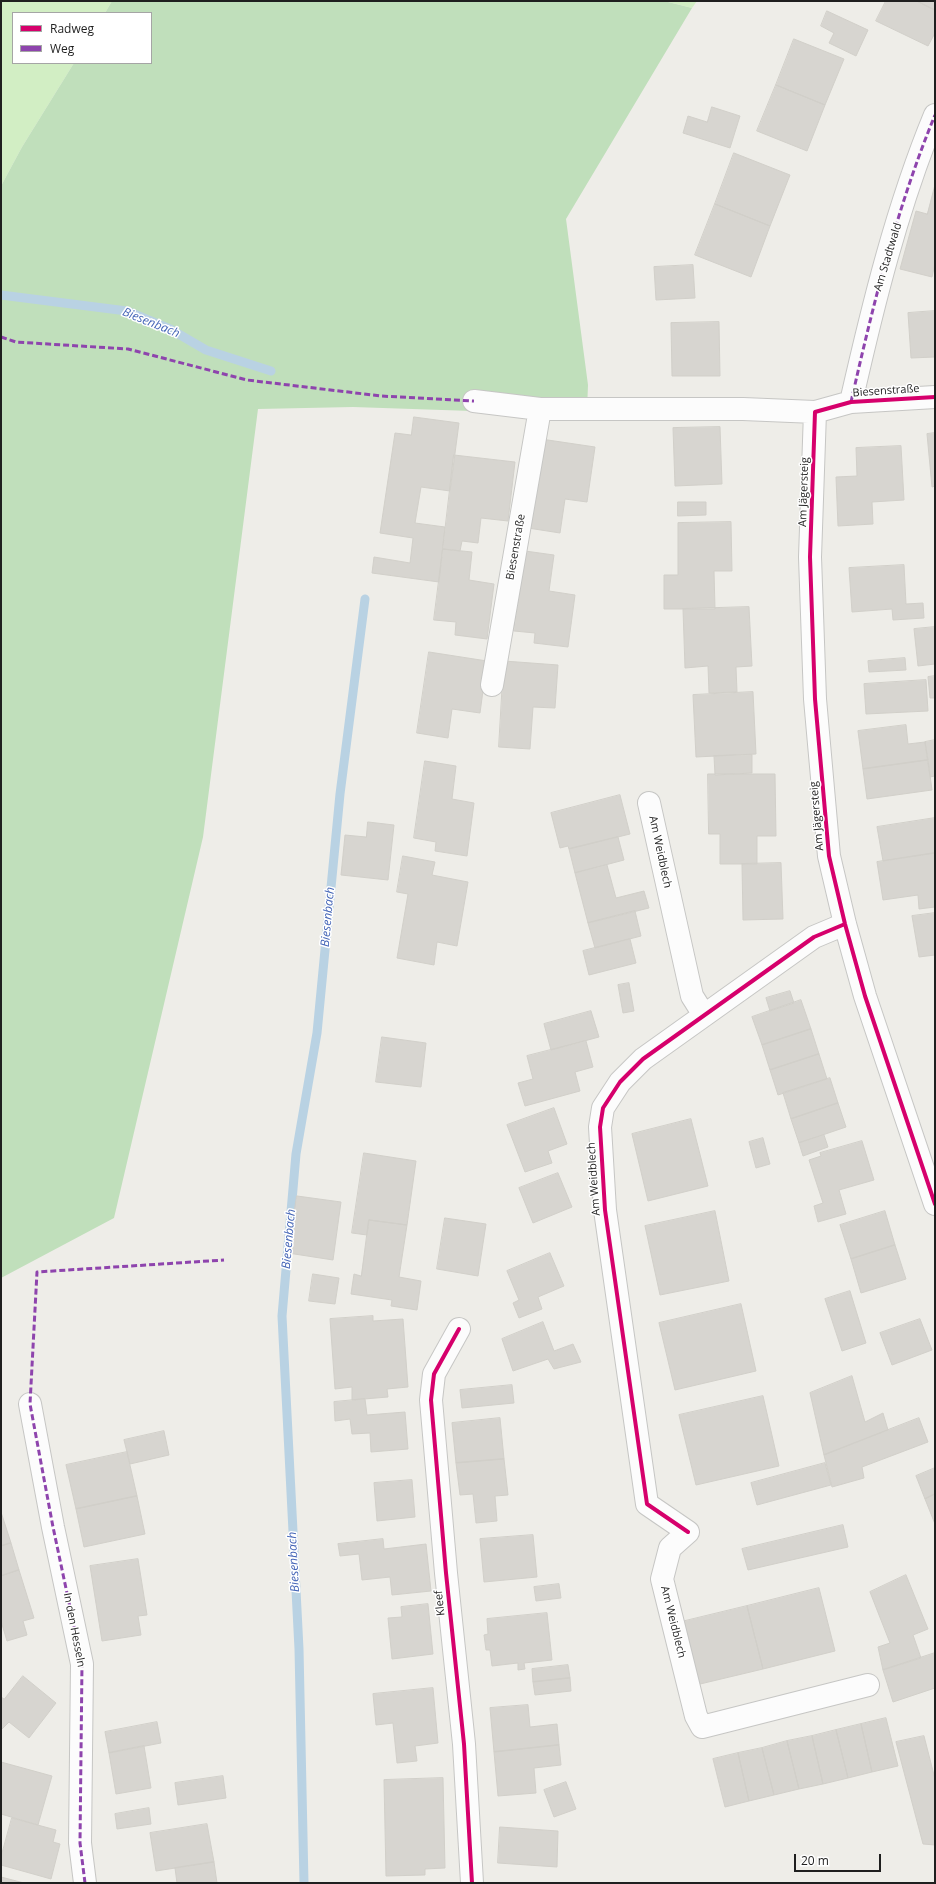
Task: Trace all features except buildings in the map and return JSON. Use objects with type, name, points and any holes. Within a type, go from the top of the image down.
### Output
[{"type":"street","name":"Am Stadtwald","points":[[851,402],[875,298],[920,152],[935,115]]},
{"type":"street","name":"Biesenstraße","points":[[474,401],[540,409],[743,409],[815,412],[851,402],[935,397]]},
{"type":"street","name":"Biesenstraße","points":[[492,685],[540,409]]},
{"type":"street","name":"Am Jägersteig","points":[[815,412],[810,557],[815,699],[829,856],[845,924],[865,996],[935,1204]]},
{"type":"street","name":"Am Weidblech","points":[[649,803],[692,996],[704,1015]]},
{"type":"street","name":"Am Weidblech","points":[[845,924],[814,937],[644,1059],[620,1082],[603,1108],[600,1127],[604,1210],[647,1504],[688,1532],[670,1548],[662,1579],[696,1716],[702,1727],[868,1685]]},
{"type":"street","name":"Kleef","points":[[459,1329],[434,1374],[431,1400],[446,1573],[464,1744],[472,1883]]},
{"type":"street","name":"In den Hesseln","points":[[30,1404],[53,1526],[82,1664],[80,1843],[85,1883]]},
{"type":"green space","points":[[1,1],[112,1],[106,12],[12,12],[12,64],[73,64],[22,147],[1,186]]},
{"type":"green space","points":[[112,1],[664,1],[692,8],[566,219],[588,385],[587,410],[472,411],[353,407],[258,409],[203,837],[114,1218],[1,1278],[1,186],[22,147],[73,64],[152,64],[152,12],[106,12]]},
{"type":"green space","points":[[664,1],[697,1],[692,8]]},
{"type":"waterway","name":"Biesenbach","points":[[1,295],[127,311],[170,329],[206,350],[271,371]]},
{"type":"waterway","name":"Biesenbach","points":[[304,1883],[299,1649],[282,1316],[296,1154],[317,1033],[340,794],[365,599]]},
{"type":"marked path","points":[[851,402],[887,257],[909,185],[935,115]]},
{"type":"marked path","points":[[1,337],[16,342],[128,349],[247,380],[381,396],[474,401]]},
{"type":"marked path","points":[[85,1883],[80,1843],[82,1664],[53,1527],[30,1404],[37,1272],[224,1260]]},
{"type":"cycle path","points":[[935,397],[851,402],[815,412],[810,557],[815,699],[829,856],[845,924],[865,996],[935,1204]]},
{"type":"cycle path","points":[[688,1532],[647,1504],[605,1210],[600,1127],[603,1108],[620,1082],[643,1059],[814,937],[845,924]]},
{"type":"cycle path","points":[[459,1329],[434,1374],[431,1400],[446,1573],[464,1744],[472,1883]]}]
